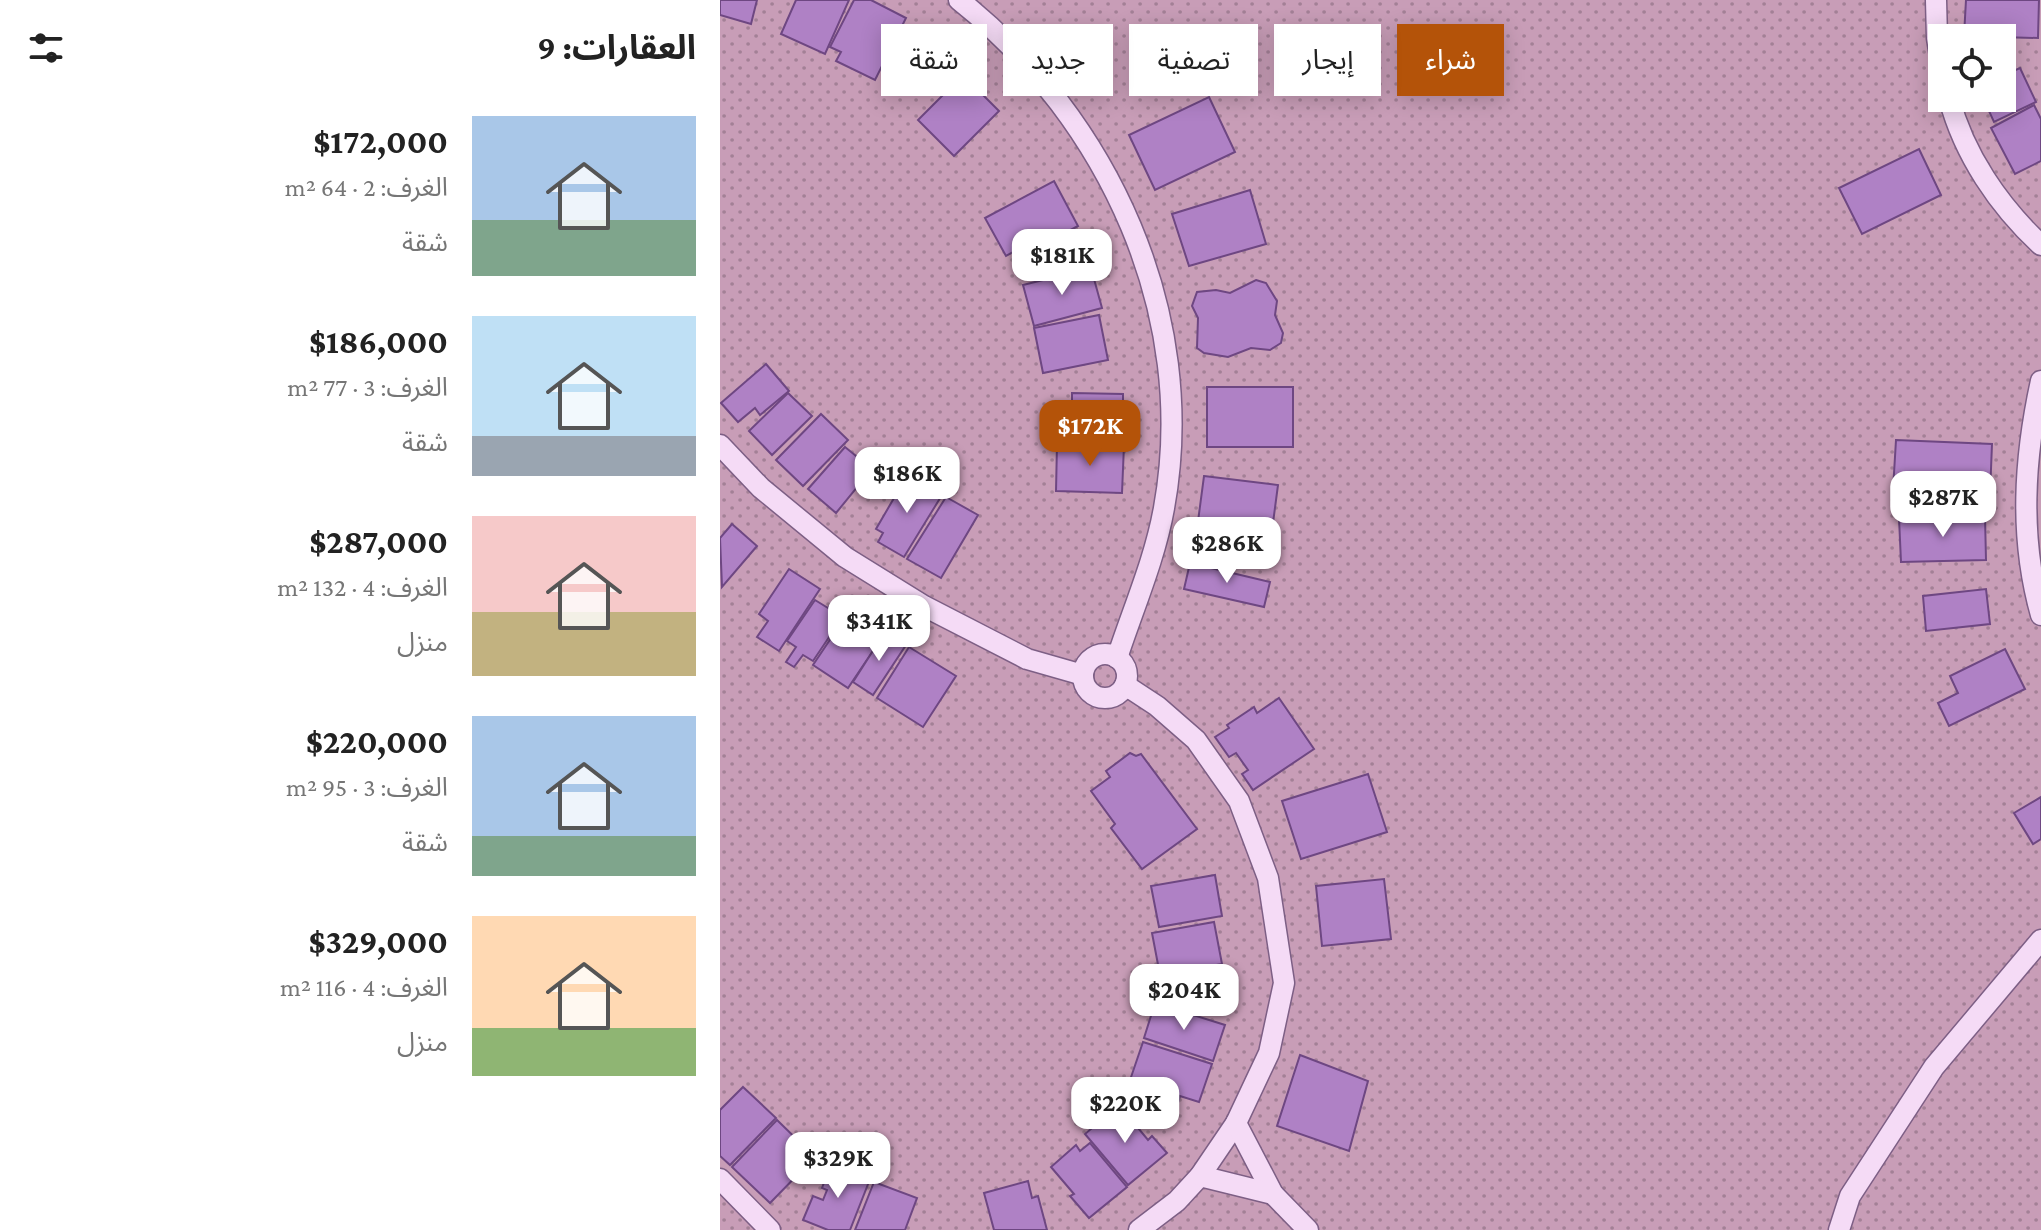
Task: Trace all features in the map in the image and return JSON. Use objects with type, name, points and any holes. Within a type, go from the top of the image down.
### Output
[{"type":"street","points":[[959,0],[1008,41],[1048,86],[1101,163],[1124,207],[1158,309],[1171,415],[1169,471],[1160,525],[1117,658]]},
{"type":"street","points":[[1936,0],[1937,24]]},
{"type":"street","points":[[1954,112],[1982,173],[2002,203],[2041,245]]},
{"type":"street","points":[[2041,381],[2031,430],[2026,542],[2041,615]]},
{"type":"street","points":[[720,445],[761,488],[845,557],[924,606],[1027,659],[1083,675]]},
{"type":"street","points":[[1110,655],[1117,658],[1126,670],[1125,685],[1115,695],[1100,697],[1087,689],[1083,675],[1089,661],[1110,655]]},
{"type":"street","points":[[1125,685],[1157,706],[1196,740],[1239,801],[1268,878],[1284,983],[1269,1053],[1236,1123],[1200,1176],[1177,1201],[1139,1230]]},
{"type":"street","points":[[1839,1230],[1850,1196],[1934,1067],[2041,940]]},
{"type":"street","points":[[1236,1123],[1273,1194],[1308,1230]]},
{"type":"street","points":[[1200,1176],[1273,1194]]},
{"type":"street","points":[[720,1179],[770,1230]]},
{"type":"shaded area","points":[[720,0],[2041,0],[2041,1230],[720,1230]]},
{"type":"building","points":[[720,0],[757,0],[751,24],[720,15]]},
{"type":"building","points":[[796,0],[849,0],[825,54],[781,34]]},
{"type":"building","points":[[854,0],[871,0],[906,18],[903,24],[881,24],[881,68],[875,80],[836,61],[841,52],[830,47]]},
{"type":"building","points":[[1966,0],[2039,0],[2038,38],[2016,37],[2016,24],[1965,24]]},
{"type":"building","points":[[2020,68],[2036,102],[2016,112],[2016,70]]},
{"type":"building","points":[[942,96],[984,96],[999,111],[954,156],[918,120]]},
{"type":"building","points":[[1209,97],[1235,152],[1155,190],[1129,135]]},
{"type":"building","points":[[2034,105],[2041,119],[2041,161],[2015,174],[1991,128]]},
{"type":"building","points":[[1989,112],[2015,112],[1994,122]]},
{"type":"building","points":[[1919,149],[1941,195],[1862,234],[1839,188]]},
{"type":"building","points":[[1054,181],[1078,226],[1041,246],[1037,239],[1006,256],[985,218]]},
{"type":"building","points":[[1250,190],[1266,244],[1189,266],[1172,214]]},
{"type":"building","points":[[1091,268],[1102,308],[1034,326],[1023,285]]},
{"type":"building","points":[[1256,280],[1266,283],[1277,301],[1275,315],[1283,333],[1281,343],[1270,350],[1251,348],[1228,357],[1204,353],[1197,348],[1198,318],[1192,306],[1197,292],[1216,290],[1230,293]]},
{"type":"building","points":[[1099,315],[1108,360],[1043,373],[1034,328]]},
{"type":"building","points":[[766,364],[789,391],[760,415],[755,408],[738,422],[721,403]]},
{"type":"building","points":[[1207,387],[1293,387],[1293,447],[1207,447]]},
{"type":"building","points":[[788,393],[812,416],[772,455],[749,431]]},
{"type":"building","points":[[1072,393],[1123,394],[1123,442],[1061,442],[1061,434],[1053,434],[1054,406],[1072,406]]},
{"type":"building","points":[[821,414],[848,440],[803,486],[776,460]]},
{"type":"building","points":[[1896,440],[1992,444],[1990,494],[1893,490]]},
{"type":"building","points":[[1057,444],[1124,445],[1122,493],[1056,491]]},
{"type":"building","points":[[845,447],[872,469],[836,513],[808,489]]},
{"type":"building","points":[[908,474],[942,495],[904,557],[878,542],[883,533],[876,529]]},
{"type":"building","points":[[1204,476],[1278,485],[1271,538],[1197,529]]},
{"type":"building","points":[[946,497],[978,515],[941,578],[907,559]]},
{"type":"building","points":[[1985,516],[1986,560],[1901,562],[1899,518]]},
{"type":"building","points":[[732,524],[757,546],[722,587],[720,538]]},
{"type":"building","points":[[1190,563],[1270,582],[1264,607],[1184,589]]},
{"type":"building","points":[[789,569],[820,589],[779,651],[757,637],[768,621],[759,614]]},
{"type":"building","points":[[1986,589],[1990,624],[1926,631],[1923,596]]},
{"type":"building","points":[[815,600],[828,608],[834,600],[848,609],[813,661],[803,655],[794,667],[786,662],[796,647],[787,641]]},
{"type":"building","points":[[850,610],[885,633],[848,688],[813,665]]},
{"type":"building","points":[[885,632],[906,645],[873,695],[853,682]]},
{"type":"building","points":[[909,647],[956,676],[923,727],[877,698]]},
{"type":"building","points":[[2005,649],[2025,689],[1949,726],[1938,703],[1958,693],[1950,676]]},
{"type":"building","points":[[1279,698],[1314,749],[1253,790],[1242,774],[1248,770],[1236,753],[1229,757],[1215,737],[1254,707],[1257,713]]},
{"type":"building","points":[[1130,753],[1136,756],[1141,754],[1197,829],[1142,869],[1111,828],[1115,824],[1091,791],[1110,777],[1106,771]]},
{"type":"building","points":[[1368,774],[1387,832],[1301,859],[1282,801]]},
{"type":"building","points":[[2041,797],[2041,839],[2033,844],[2014,813]]},
{"type":"building","points":[[1215,875],[1222,916],[1159,927],[1151,886]]},
{"type":"building","points":[[1384,879],[1391,939],[1322,946],[1316,886]]},
{"type":"building","points":[[1214,922],[1222,964],[1160,975],[1152,933]]},
{"type":"building","points":[[1155,1003],[1225,1025],[1213,1061],[1144,1038]]},
{"type":"building","points":[[1143,1042],[1212,1064],[1199,1102],[1180,1096],[1178,1103],[1161,1098],[1163,1091],[1148,1086],[1146,1092],[1128,1086]]},
{"type":"building","points":[[1300,1055],[1368,1081],[1349,1151],[1277,1126]]},
{"type":"building","points":[[743,1087],[776,1118],[730,1165],[720,1156],[720,1110]]},
{"type":"building","points":[[1119,1105],[1148,1140],[1152,1136],[1167,1153],[1128,1185],[1085,1134]]},
{"type":"building","points":[[777,1120],[815,1157],[770,1203],[732,1167]]},
{"type":"building","points":[[1090,1143],[1127,1187],[1089,1218],[1051,1167],[1076,1145],[1080,1151]]},
{"type":"building","points":[[831,1164],[870,1179],[850,1230],[828,1230],[803,1220],[813,1196],[823,1200],[827,1190],[822,1188]]},
{"type":"building","points":[[1028,1181],[1032,1198],[1038,1196],[1047,1230],[994,1230],[984,1193]]},
{"type":"building","points":[[874,1182],[917,1198],[905,1230],[855,1230]]}]
